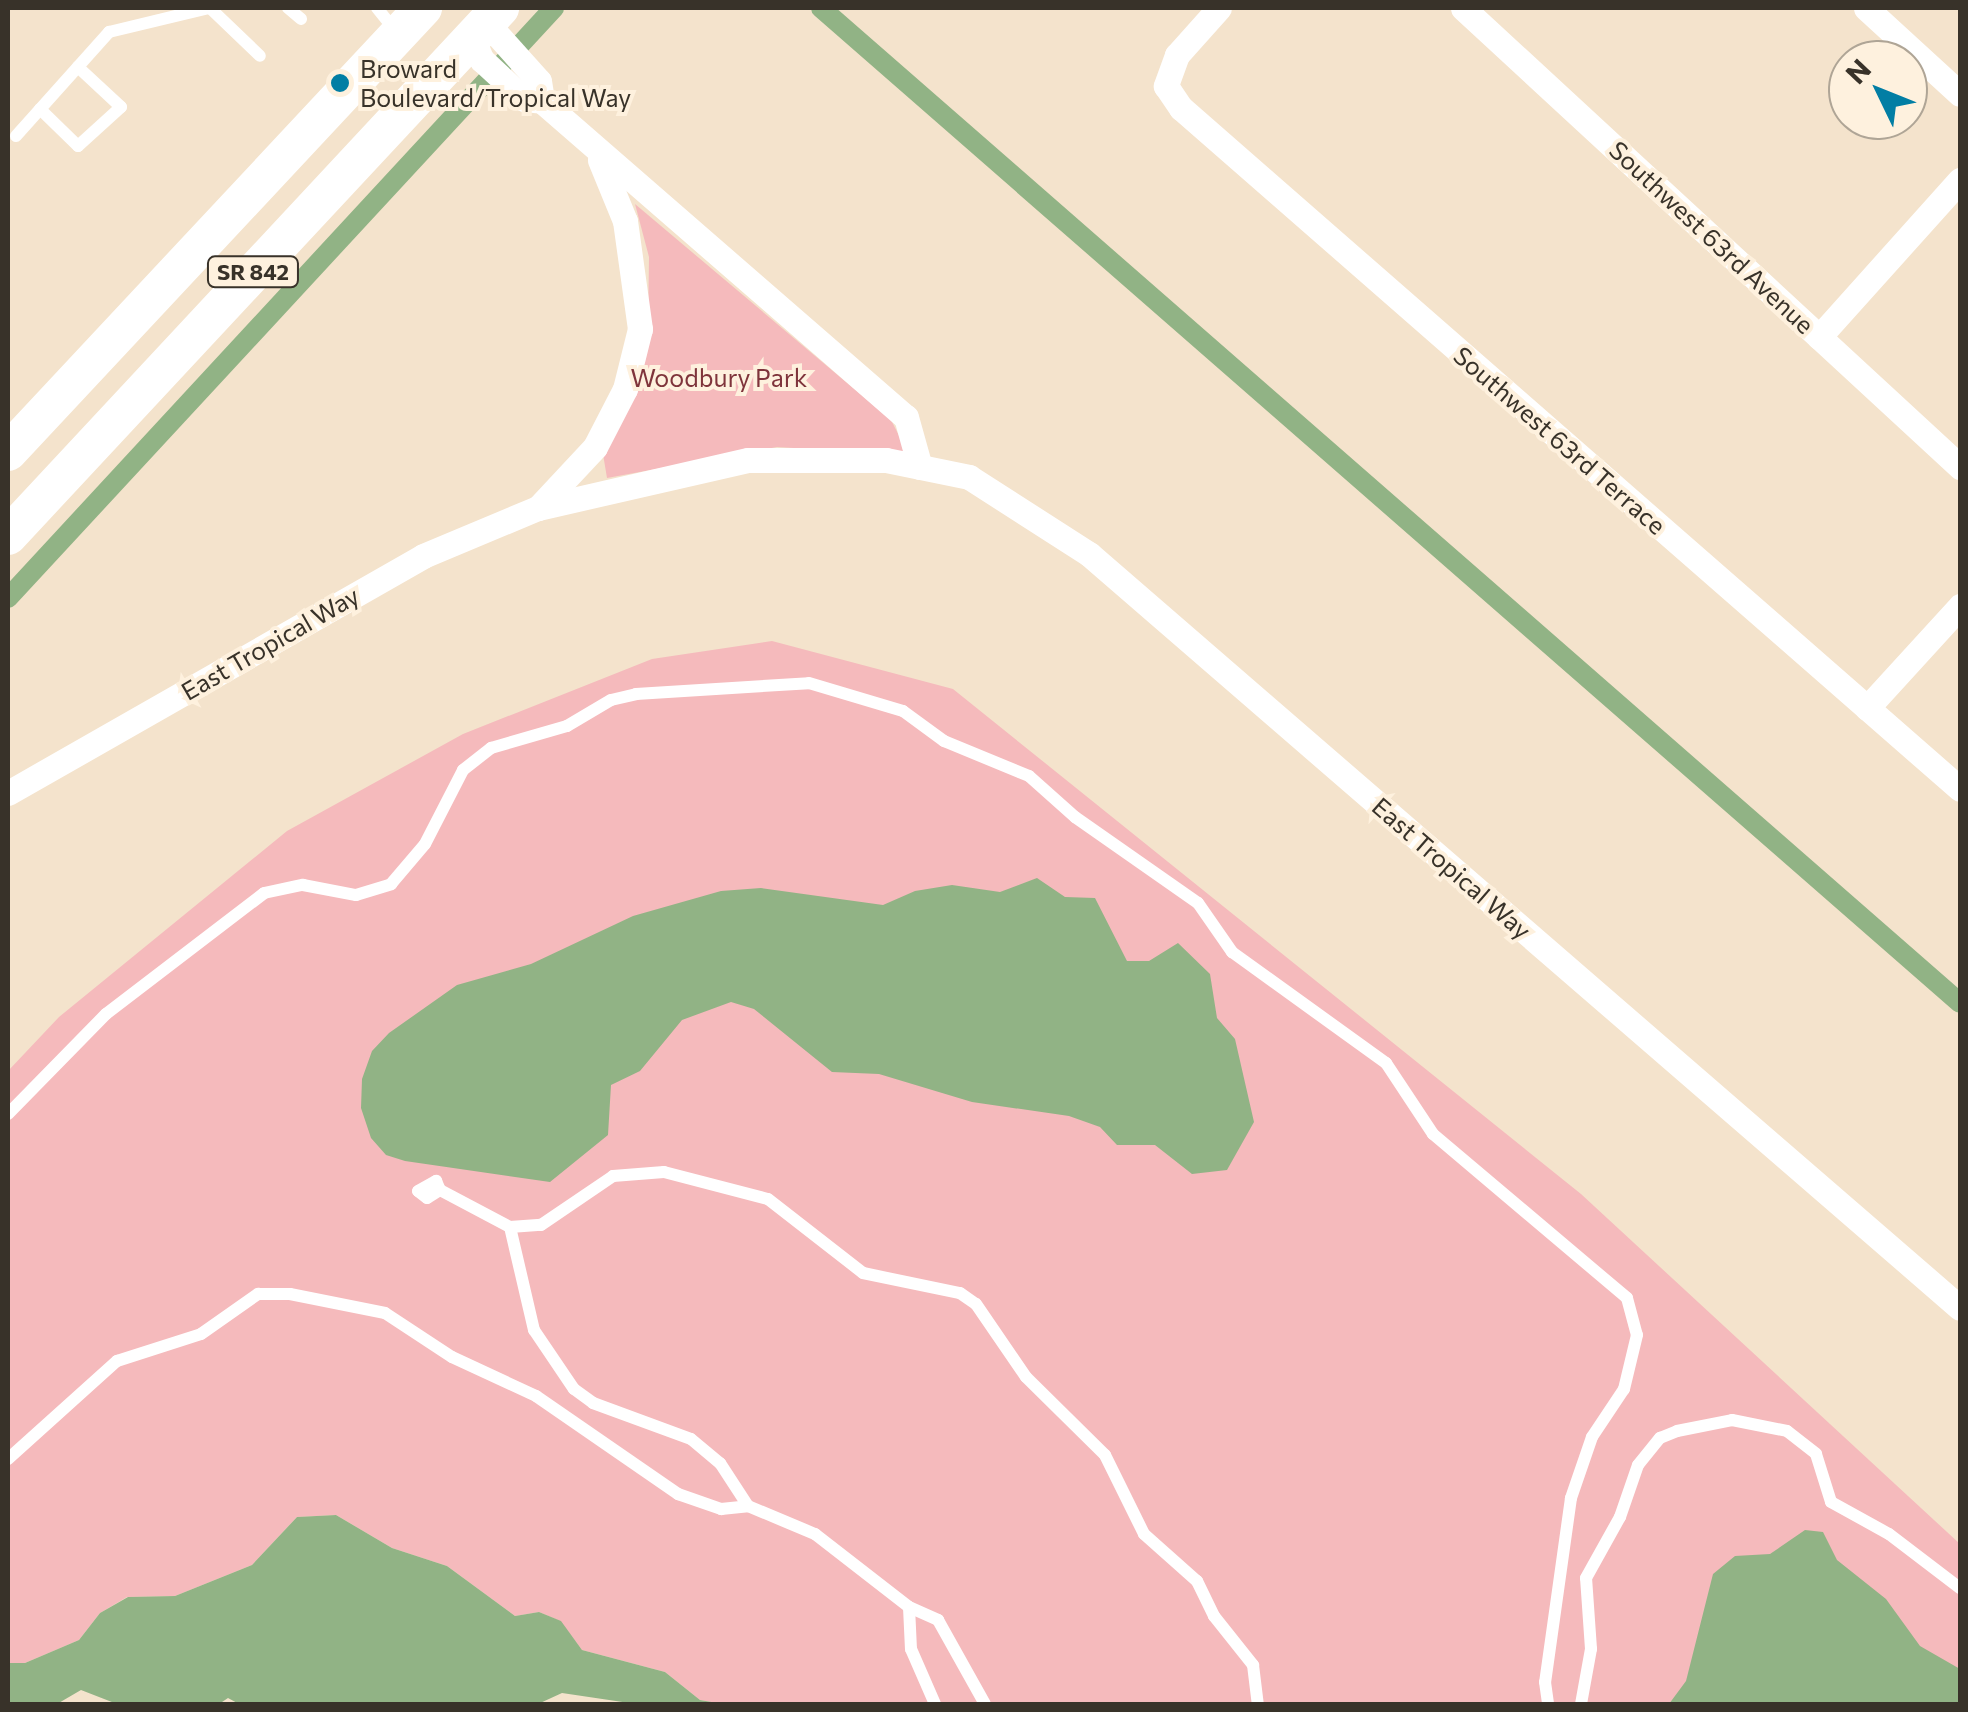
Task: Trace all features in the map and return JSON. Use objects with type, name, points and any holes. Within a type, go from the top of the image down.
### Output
[{"type":"main road","name":"SR 842","points":[[8,452],[399,16]]},
{"type":"main road","name":"SR 842","points":[[8,536],[484,29]]},
{"type":"street","name":"Southwest 63rd Terrace","points":[[1220,8],[1177,54],[1166,86],[1181,108],[1960,789]]},
{"type":"street","name":"Southwest 63rd Avenue","points":[[1463,8],[1960,467]]},
{"type":"street","points":[[1866,8],[1960,94]]},
{"type":"street","name":"East Tropical Way","points":[[484,29],[535,94],[598,154],[906,417],[920,467]]},
{"type":"street","name":"East Tropical Way","points":[[538,508],[596,447],[625,389],[640,328],[626,222],[598,154]]},
{"type":"street","points":[[1819,337],[1960,180]]},
{"type":"street","name":"East Tropical Way","points":[[8,793],[423,556],[538,508],[748,460],[823,456],[969,476],[1089,554],[1960,1308]]},
{"type":"street","points":[[1867,708],[1960,606]]},
{"type":"lane","points":[[16,136],[110,32],[210,8],[260,56]]},
{"type":"lane","points":[[288,8],[301,19]]},
{"type":"lane","points":[[40,109],[78,146],[121,107],[78,67]]},
{"type":"lane","points":[[8,1114],[106,1014],[264,893],[303,885],[356,896],[391,884],[425,844],[463,770],[491,748],[567,726],[611,700],[636,694],[794,682],[902,712],[944,741],[1028,776],[1075,817],[1198,903],[1232,952],[1386,1063],[1432,1134],[1628,1298],[1637,1335],[1624,1389],[1592,1437],[1571,1498],[1546,1682],[1548,1704]]},
{"type":"lane","points":[[440,1190],[510,1226],[549,1222],[613,1176],[649,1169],[748,1190],[863,1273],[960,1294],[976,1304],[1026,1377],[1104,1455],[1144,1534],[1197,1581],[1214,1616],[1253,1666],[1258,1704]]},
{"type":"lane","points":[[510,1226],[534,1330],[561,1375],[593,1404],[672,1430],[705,1449],[748,1506],[843,1551],[909,1607],[938,1620],[985,1704]]},
{"type":"lane","points":[[8,1459],[117,1360],[201,1334],[258,1294],[290,1294],[384,1312],[452,1357],[536,1396],[678,1494],[721,1509],[748,1506]]},
{"type":"lane","points":[[1580,1704],[1591,1649],[1586,1578],[1620,1517],[1638,1465],[1660,1438],[1677,1431],[1732,1420],[1787,1432],[1816,1454],[1831,1502],[1889,1534],[1960,1588]]},
{"type":"lane","points":[[909,1607],[911,1650],[936,1704]]},
{"type":"green space","name":"Woodbury Park","points":[[635,204],[891,420],[909,455],[777,447],[607,478],[603,454],[648,330],[649,257]]},
{"type":"green space","points":[[772,641],[953,689],[1581,1194],[1960,1544],[1960,1704],[723,1704],[700,1700],[665,1672],[582,1650],[560,1621],[539,1612],[515,1616],[447,1566],[392,1548],[336,1515],[297,1517],[252,1565],[175,1596],[127,1597],[100,1613],[79,1640],[25,1663],[8,1663],[8,1071],[59,1017],[287,831],[463,734],[652,659]]},
{"type":"shaded area","points":[[1037,878],[1065,897],[1095,898],[1127,961],[1149,961],[1178,943],[1210,974],[1217,1018],[1235,1039],[1254,1122],[1227,1170],[1192,1174],[1155,1145],[1117,1145],[1100,1127],[1069,1116],[972,1102],[879,1074],[832,1072],[754,1009],[731,1002],[682,1020],[640,1071],[611,1085],[608,1135],[550,1182],[405,1161],[386,1155],[371,1138],[361,1108],[362,1079],[372,1051],[389,1033],[457,985],[531,964],[633,916],[721,891],[761,888],[883,905],[915,891],[952,885],[1000,892]]},
{"type":"shaded area","points":[[336,1515],[392,1548],[447,1566],[515,1616],[539,1612],[561,1621],[582,1650],[665,1672],[700,1700],[723,1704],[636,1704],[562,1693],[538,1704],[239,1704],[228,1698],[219,1704],[117,1704],[81,1690],[57,1704],[8,1704],[8,1663],[25,1663],[79,1640],[100,1613],[128,1597],[175,1596],[252,1565],[297,1517]]},
{"type":"shaded area","points":[[1805,1530],[1823,1532],[1837,1560],[1886,1599],[1920,1646],[1960,1669],[1960,1704],[1669,1704],[1686,1681],[1713,1574],[1735,1556],[1770,1554]]},
{"type":"waterway","points":[[8,598],[554,8]]},
{"type":"waterway","points":[[821,8],[1960,1003]]},
{"type":"place","name":"Broward Boulevard/Tropical Way","points":[[340,83]]}]
